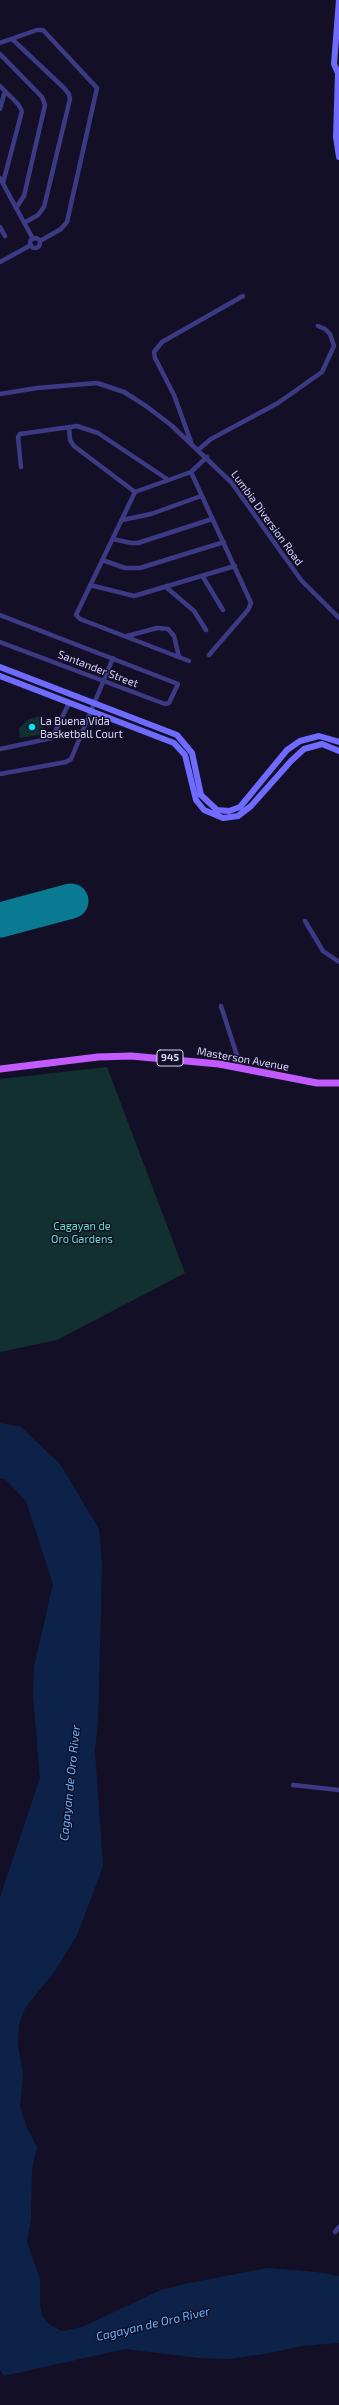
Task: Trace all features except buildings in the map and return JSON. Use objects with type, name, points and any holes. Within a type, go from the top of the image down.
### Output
[{"type":"main road","name":"Masterson Avenue","points":[[0,1069],[112,1056],[164,1058],[241,1068],[317,1083],[339,1083]]},
{"type":"street","points":[[339,0],[334,64],[338,72],[336,137],[339,157]]},
{"type":"street","points":[[0,43],[37,30],[43,30],[94,83],[97,94],[67,222],[61,229],[40,241],[37,247],[31,245]]},
{"type":"street","points":[[12,39],[63,87],[69,94],[70,100],[44,207],[38,215],[24,223]]},
{"type":"street","points":[[0,54],[42,97],[45,105],[24,196],[16,208]]},
{"type":"street","points":[[0,86],[18,104],[22,111],[3,183]]},
{"type":"street","points":[[0,109],[5,91]]},
{"type":"street","points":[[0,178],[33,238],[40,241]]},
{"type":"street","points":[[5,236],[1,230],[8,227]]},
{"type":"street","points":[[0,262],[31,245],[33,238]]},
{"type":"street","points":[[192,444],[174,395],[155,358],[154,352],[162,342],[242,296]]},
{"type":"street","points":[[198,450],[211,439],[278,403],[322,372],[334,346],[330,334],[325,329],[318,326]]},
{"type":"street","name":"Lumbia Diversion Road","points":[[0,394],[88,382],[104,384],[124,392],[146,406],[171,425],[207,457],[248,504],[301,580],[339,618]]},
{"type":"street","points":[[69,427],[70,440],[74,446],[135,492]]},
{"type":"street","points":[[21,467],[18,437],[20,434],[69,427],[88,428],[98,433],[167,479]]},
{"type":"street","points":[[189,661],[76,616],[135,492],[167,479],[191,472],[207,457]]},
{"type":"street","points":[[191,472],[250,601],[250,607],[209,655]]},
{"type":"street","points":[[122,520],[151,514],[201,496]]},
{"type":"street","points":[[113,539],[138,543],[212,519]]},
{"type":"street","points":[[102,560],[125,568],[140,568],[224,542]]},
{"type":"street","points":[[90,585],[130,596],[167,588],[235,566]]},
{"type":"street","points":[[203,577],[223,610]]},
{"type":"street","points":[[167,588],[194,612],[206,630]]},
{"type":"street","points":[[0,615],[113,658],[69,761],[0,774]]},
{"type":"street","points":[[128,636],[157,628],[168,629],[174,636],[179,657]]},
{"type":"street","name":"Santander Street","points":[[0,642],[166,704],[170,701],[178,684],[113,658]]},
{"type":"street","points":[[0,667],[176,735],[188,747],[194,758],[201,795],[212,808],[222,811],[235,809],[246,802],[287,750],[300,741],[319,736],[339,742]]},
{"type":"street","points":[[0,676],[180,746],[188,762],[196,800],[204,810],[223,818],[238,816],[252,806],[291,761],[304,749],[322,744],[339,751]]},
{"type":"street","points":[[0,749],[52,738],[69,703]]},
{"type":"street","points":[[149,733],[151,725]]},
{"type":"street","points":[[305,921],[323,951],[339,962]]},
{"type":"street","points":[[220,1006],[241,1068]]},
{"type":"street","points":[[293,1785],[339,1790]]},
{"type":"street","points":[[335,2232],[339,2227]]},
{"type":"green space","name":"La Buena Vida Basketball Court","points":[[41,716],[44,734],[20,738],[19,728],[29,719]]},
{"type":"green space","name":"Cagayan de Oro Gardens","points":[[107,1067],[185,1273],[57,1340],[0,1352],[0,1079]]},
{"type":"water","name":"Cagayan de Oro River","points":[[0,1423],[21,1427],[60,1464],[99,1529],[102,1565],[98,1721],[95,1751],[103,1867],[77,1935],[55,1971],[25,2008],[19,2024],[18,2046],[23,2075],[20,2106],[27,2128],[37,2147],[32,2169],[31,2218],[27,2242],[40,2279],[40,2305],[42,2315],[50,2325],[62,2331],[82,2327],[161,2290],[189,2283],[268,2268],[316,2272],[339,2276],[339,2343],[302,2346],[264,2354],[229,2359],[199,2358],[125,2349],[4,2376],[0,2370],[0,1897],[40,1778],[33,1695],[34,1667],[53,1584],[26,1501],[5,1479],[0,1478]]},
{"type":"runway","points":[[0,920],[71,901]]},
{"type":"place","name":"La Buena Vida Basketball Court","points":[[32,727]]}]
